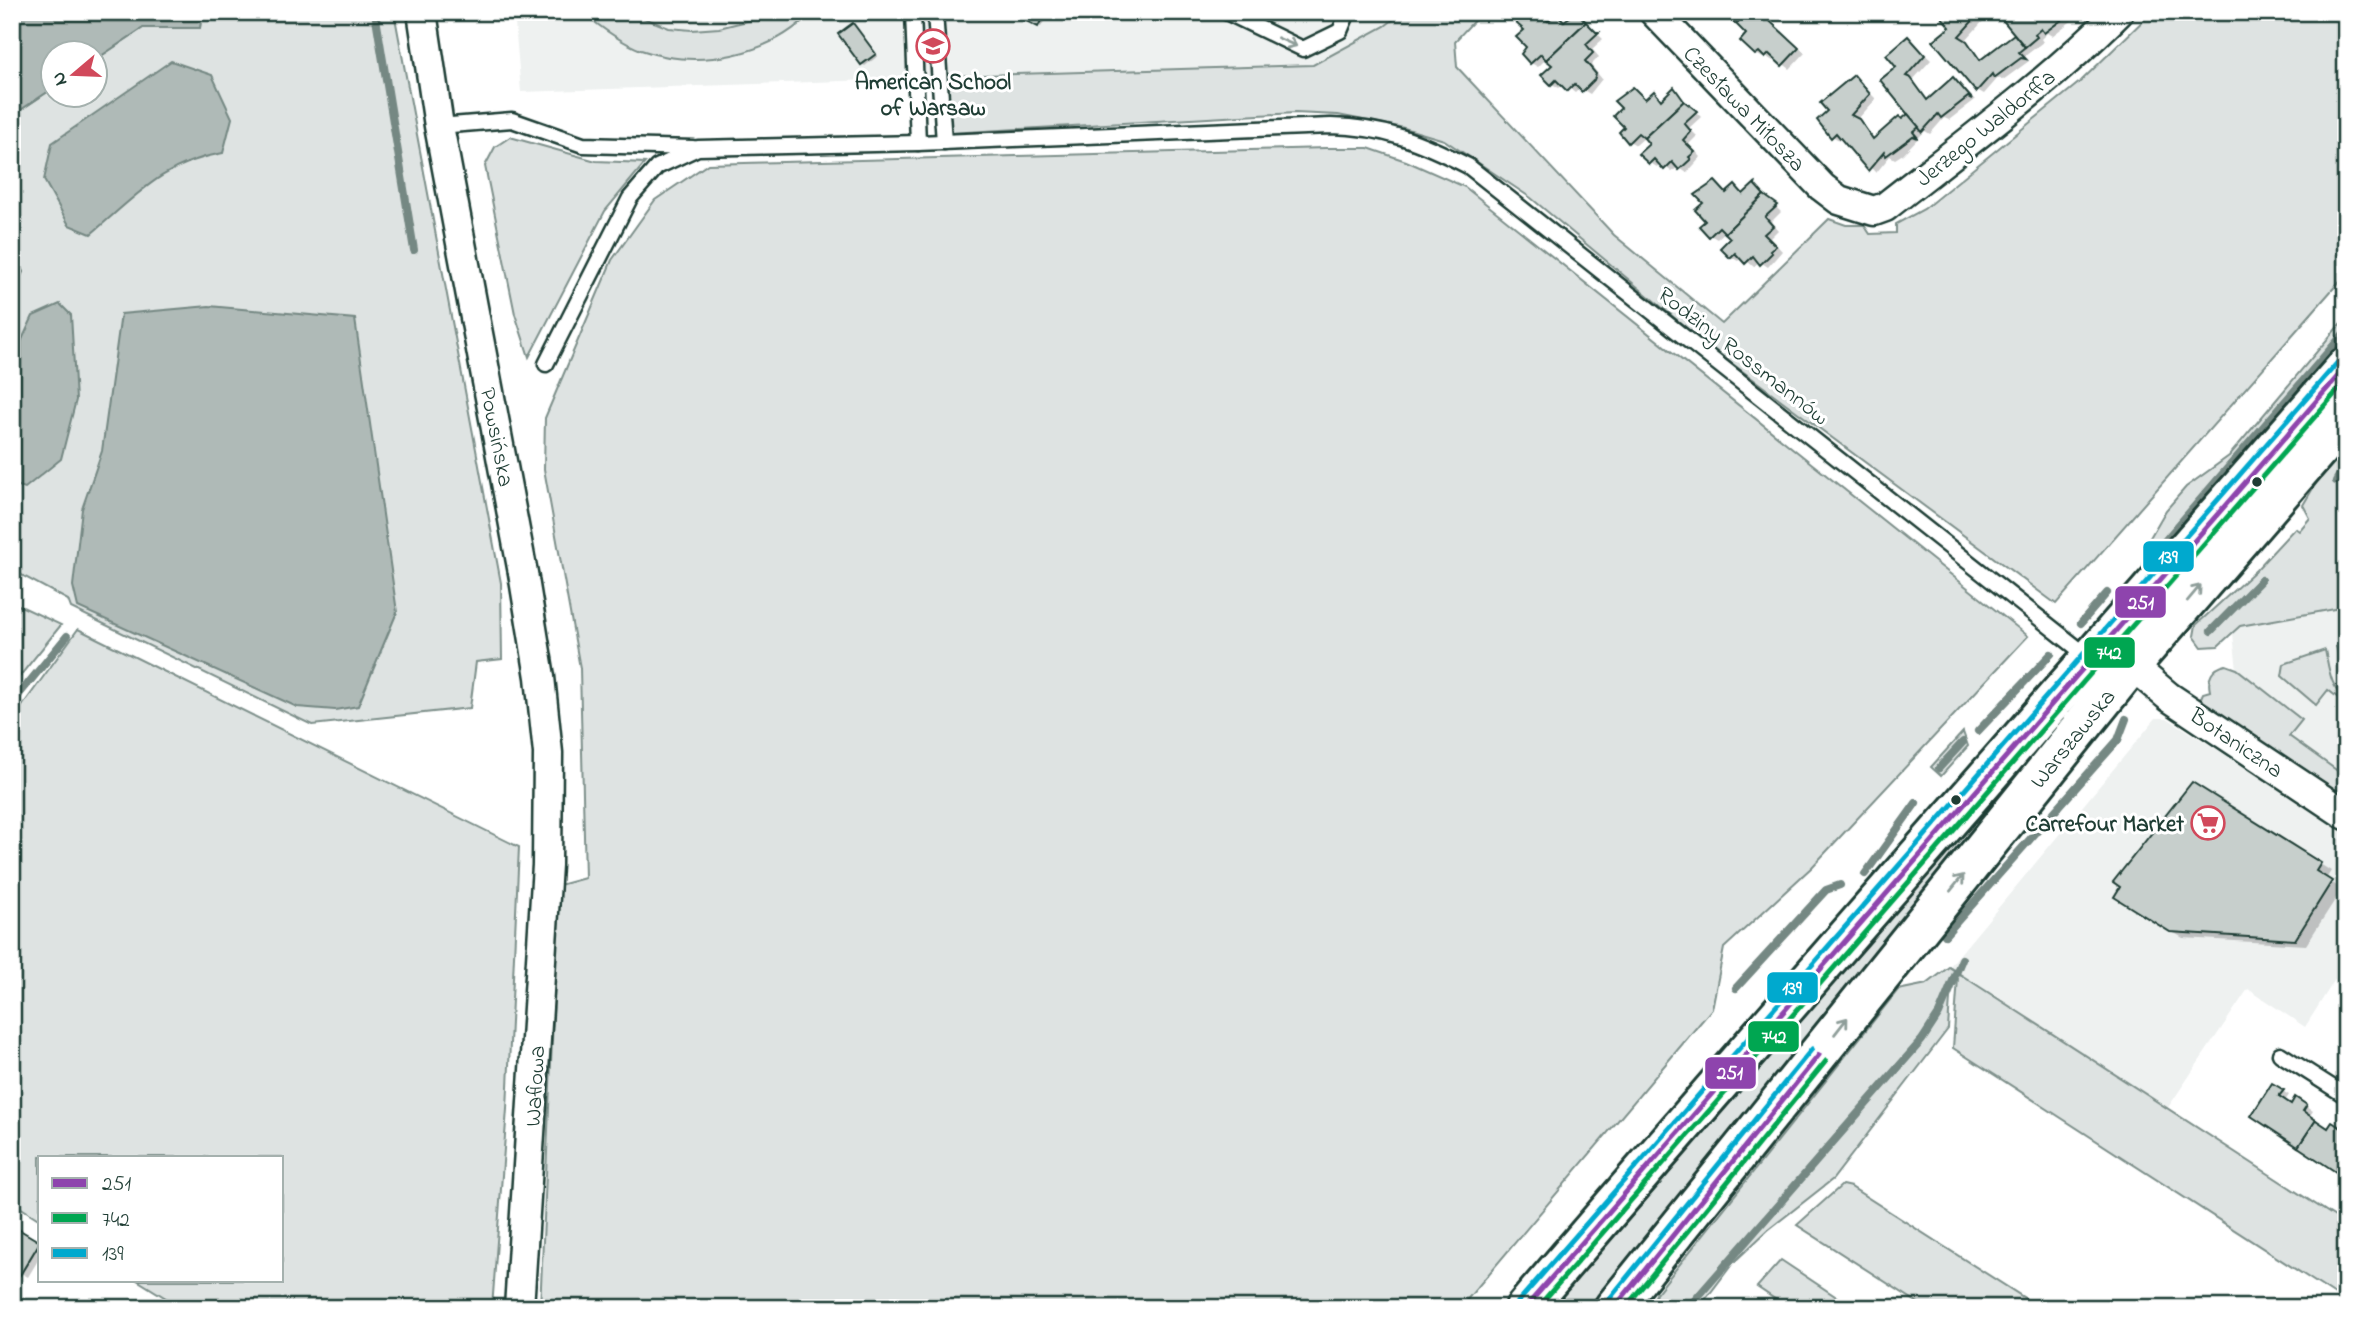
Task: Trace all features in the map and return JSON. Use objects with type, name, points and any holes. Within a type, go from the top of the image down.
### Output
[{"type":"main road","name":"Warszawska","points":[[1525,1308],[1872,907],[2346,367]]},
{"type":"main road","name":"Warszawska","points":[[1614,1308],[2131,665],[2346,417]]},
{"type":"street","name":"Powsińska","points":[[422,12],[439,126],[540,677],[548,752],[547,865]]},
{"type":"street","name":"Czesława Miłosza","points":[[1654,12],[1802,168],[1839,200]]},
{"type":"street","name":"Jerzego Waldorffa","points":[[1839,200],[1874,211],[1885,206],[2018,103],[2080,50],[2119,12]]},
{"type":"street","name":"Botaniczna","points":[[2131,665],[2163,692],[2346,815]]},
{"type":"street","name":"Waflowa","points":[[519,1308],[547,865]]},
{"type":"lane","points":[[913,12],[919,143]]},
{"type":"lane","points":[[935,12],[944,142]]},
{"type":"lane","points":[[1226,12],[1303,49],[1340,31],[1348,12]]},
{"type":"lane","name":"Rodziny Rossmannów","points":[[439,126],[512,120],[583,145],[698,148],[919,143],[1348,126],[1420,141],[1468,166],[2092,659]]},
{"type":"lane","points":[[546,364],[630,198],[657,167],[698,148]]},
{"type":"lane","points":[[2280,1054],[2346,1096]]},
{"type":"shaded area","points":[[12,12],[202,12],[200,28],[143,28],[108,51],[108,38],[38,38],[38,98],[19,111],[12,104]]},
{"type":"shaded area","points":[[202,12],[394,12],[501,583],[502,659],[476,662],[470,708],[312,725],[71,608],[68,600],[12,570],[12,104],[19,111],[38,98],[38,108],[108,108],[108,51],[143,28],[200,28]]},
{"type":"shaded area","name":"American School of Warsaw","points":[[514,12],[1403,12],[1385,26],[1313,65],[521,92]]},
{"type":"shaded area","points":[[582,12],[629,12],[669,28],[692,30],[719,28],[755,19],[766,12],[812,12],[795,27],[754,49],[732,55],[686,59],[663,56],[633,47]]},
{"type":"shaded area","points":[[1403,12],[1482,12],[1455,41],[1457,67],[1614,235],[1722,324],[1829,219],[1846,225],[1864,225],[1870,234],[1896,233],[1896,224],[1924,209],[2081,81],[2152,12],[2346,12],[2346,274],[2056,604],[1707,345],[1531,198],[1444,140],[1404,128],[1338,115],[1295,113],[950,133],[948,76],[1313,65],[1385,26]]},
{"type":"shaded area","points":[[171,61],[212,75],[232,118],[223,153],[202,158],[167,173],[137,194],[91,234],[69,225],[44,180],[52,143],[103,108],[108,108],[108,104]]},
{"type":"shaded area","points":[[510,137],[596,161],[645,163],[605,211],[529,357],[515,314],[485,166],[495,147]]},
{"type":"shaded area","points":[[1368,148],[1406,161],[1465,187],[2028,636],[1812,867],[1724,948],[1712,1009],[1460,1308],[540,1308],[559,885],[585,878],[580,668],[544,469],[545,418],[612,260],[655,200],[708,164]]},
{"type":"shaded area","points":[[12,248],[23,272],[12,295]]},
{"type":"shaded area","points":[[60,304],[71,315],[76,400],[61,459],[25,488],[12,484],[12,361],[33,316]]},
{"type":"shaded area","points":[[209,306],[355,319],[397,612],[358,706],[335,710],[297,707],[78,607],[73,586],[82,509],[102,451],[121,314]]},
{"type":"shaded area","points":[[2346,317],[2346,347],[2147,576],[2142,571],[2148,541],[2166,510],[2186,487],[2229,456]]},
{"type":"shaded area","points":[[2346,441],[2346,559],[2337,575],[2346,607],[2240,626],[2218,646],[2202,647],[2194,636],[2196,625],[2256,570],[2295,528],[2299,531],[2310,518],[2303,505],[2325,468]]},
{"type":"shaded area","points":[[2346,502],[2346,787],[2240,697],[2233,634]]},
{"type":"shaded area","points":[[12,602],[61,625],[12,686]]},
{"type":"shaded area","points":[[2150,621],[1593,1308],[1551,1308],[1857,949]]},
{"type":"shaded area","points":[[78,629],[519,847],[507,1109],[492,1308],[182,1308],[140,1282],[284,1282],[284,1156],[38,1156],[38,1219],[12,1202],[12,720]]},
{"type":"shaded area","points":[[2346,643],[2346,682],[2336,646]]},
{"type":"shaded area","points":[[2325,650],[2333,683],[2346,699],[2346,704],[2328,690],[2316,705],[2282,676],[2284,664]]},
{"type":"shaded area","points":[[2226,665],[2237,669],[2302,720],[2289,736],[2346,777],[2346,797],[2200,700],[2203,693],[2210,691],[2212,674],[2217,668]]},
{"type":"shaded area","points":[[2156,718],[2167,718],[2346,831],[2346,962],[2305,1027],[2248,989],[2167,1109],[1949,967]]},
{"type":"shaded area","points":[[1963,732],[1968,746],[1941,776],[1931,767]]},
{"type":"shaded area","points":[[1949,967],[2346,1224],[2346,1302],[1953,1048],[1958,978],[1950,998],[1948,1029],[1833,1179],[1768,1230],[1733,1263],[1699,1308],[1650,1308],[1656,1294],[1898,990],[1927,984]]},
{"type":"shaded area","points":[[1842,1185],[1851,1187],[2040,1308],[1926,1308],[1797,1225]]},
{"type":"shaded area","points":[[1781,1260],[1853,1308],[1788,1308],[1757,1287]]},
{"type":"building","points":[[1008,12],[1045,12],[1038,27]]},
{"type":"building","points":[[1527,12],[1538,12],[1548,21],[1556,13],[1564,21],[1577,12],[1586,22],[1546,60],[1541,54],[1530,64],[1521,54],[1526,47],[1516,37],[1524,30],[1516,23]]},
{"type":"building","points":[[1713,12],[1747,12],[1736,24],[1724,13],[1719,18]]},
{"type":"building","points":[[1747,12],[1760,12],[1799,48],[1782,66],[1769,54],[1765,58],[1759,52],[1755,55],[1740,41],[1746,34],[1736,24]]},
{"type":"building","points":[[1943,12],[1976,12],[1978,15],[1959,36],[1967,41],[1980,60],[2014,34],[2025,47],[2019,52],[2026,59],[2021,58],[1994,78],[1992,74],[1976,92],[1933,41],[1950,27],[1940,15]]},
{"type":"building","points":[[1996,12],[2027,12],[2030,16],[2034,12],[2073,12],[2075,15],[2071,13],[2044,33],[2041,29],[2035,34],[2037,37],[2025,47]]},
{"type":"building","points":[[1586,22],[1599,32],[1586,44],[1593,53],[1585,61],[1596,74],[1594,80],[1582,92],[1574,84],[1567,91],[1556,80],[1551,85],[1541,75],[1552,65],[1546,60]]},
{"type":"building","points":[[853,23],[876,54],[861,65],[838,34]]},
{"type":"building","points":[[1908,36],[1925,55],[1906,76],[1911,78],[1927,100],[1953,77],[1972,99],[1968,97],[1941,118],[1938,114],[1922,132],[1880,80],[1896,67],[1886,55]]},
{"type":"building","points":[[922,46],[933,47],[932,59],[922,58]]},
{"type":"building","points":[[1854,75],[1870,94],[1851,115],[1859,119],[1873,139],[1899,116],[1902,119],[1908,114],[1919,127],[1913,132],[1918,138],[1913,136],[1886,156],[1884,152],[1868,171],[1836,133],[1831,138],[1817,120],[1827,111],[1820,103]]},
{"type":"building","points":[[1633,87],[1645,99],[1654,91],[1661,100],[1674,87],[1684,101],[1644,138],[1638,133],[1628,143],[1619,132],[1624,127],[1613,116],[1621,108],[1614,101]]},
{"type":"building","points":[[1684,101],[1697,111],[1684,123],[1691,131],[1683,140],[1695,152],[1679,170],[1672,162],[1664,170],[1654,159],[1649,164],[1638,154],[1649,144],[1644,138]]},
{"type":"building","points":[[1715,181],[1726,193],[1735,185],[1743,194],[1756,182],[1755,185],[1764,195],[1725,233],[1719,227],[1709,237],[1699,226],[1705,221],[1695,210],[1703,203],[1695,195]]},
{"type":"building","points":[[1764,195],[1778,205],[1765,217],[1773,226],[1764,234],[1776,246],[1760,265],[1753,256],[1745,264],[1735,253],[1730,258],[1720,248],[1730,238],[1725,233]]},
{"type":"building","name":"Carrefour Market","points":[[2192,782],[2321,863],[2316,871],[2332,881],[2295,940],[2170,932],[2114,897],[2120,887],[2113,882]]},
{"type":"building","points":[[2272,1083],[2284,1090],[2279,1096],[2291,1104],[2295,1097],[2307,1105],[2303,1111],[2316,1120],[2298,1147],[2251,1116]]},
{"type":"building","points":[[2316,1120],[2328,1128],[2332,1122],[2346,1131],[2345,1178],[2298,1147]]},
{"type":"building","points":[[15,1227],[38,1241],[20,1275],[12,1270],[12,1232]]},
{"type":"waterway","points":[[375,12],[414,250]]},
{"type":"waterway","points":[[2150,558],[2346,331]]},
{"type":"waterway","points":[[2336,481],[2346,464]]},
{"type":"waterway","points":[[2211,631],[2261,580]]},
{"type":"waterway","points":[[2081,623],[2107,593]]},
{"type":"waterway","points":[[12,703],[67,636]]},
{"type":"waterway","points":[[1978,731],[2051,654]]},
{"type":"waterway","points":[[1945,935],[2118,740],[2126,719]]},
{"type":"waterway","points":[[1939,768],[1963,742]]},
{"type":"waterway","points":[[1865,874],[1916,803]]},
{"type":"waterway","points":[[1736,988],[1826,890],[1840,885]]},
{"type":"waterway","points":[[1688,1308],[1922,1040],[1939,1014],[1962,959]]},
{"type":"transit line","name":"139","points":[[1518,1302],[2339,361]]},
{"type":"transit line","name":"251","points":[[1525,1308],[2346,367]]},
{"type":"transit line","name":"742","points":[[1537,1308],[2346,381]]},
{"type":"transit line","name":"139","points":[[1607,1302],[1812,1049]]},
{"type":"transit line","name":"251","points":[[1614,1308],[1819,1055]]},
{"type":"transit line","name":"742","points":[[1625,1308],[1826,1061]]},
{"type":"place","name":"American School of Warsaw","points":[[933,46]]},
{"type":"place","name":"Carrefour Market","points":[[2208,823]]}]
